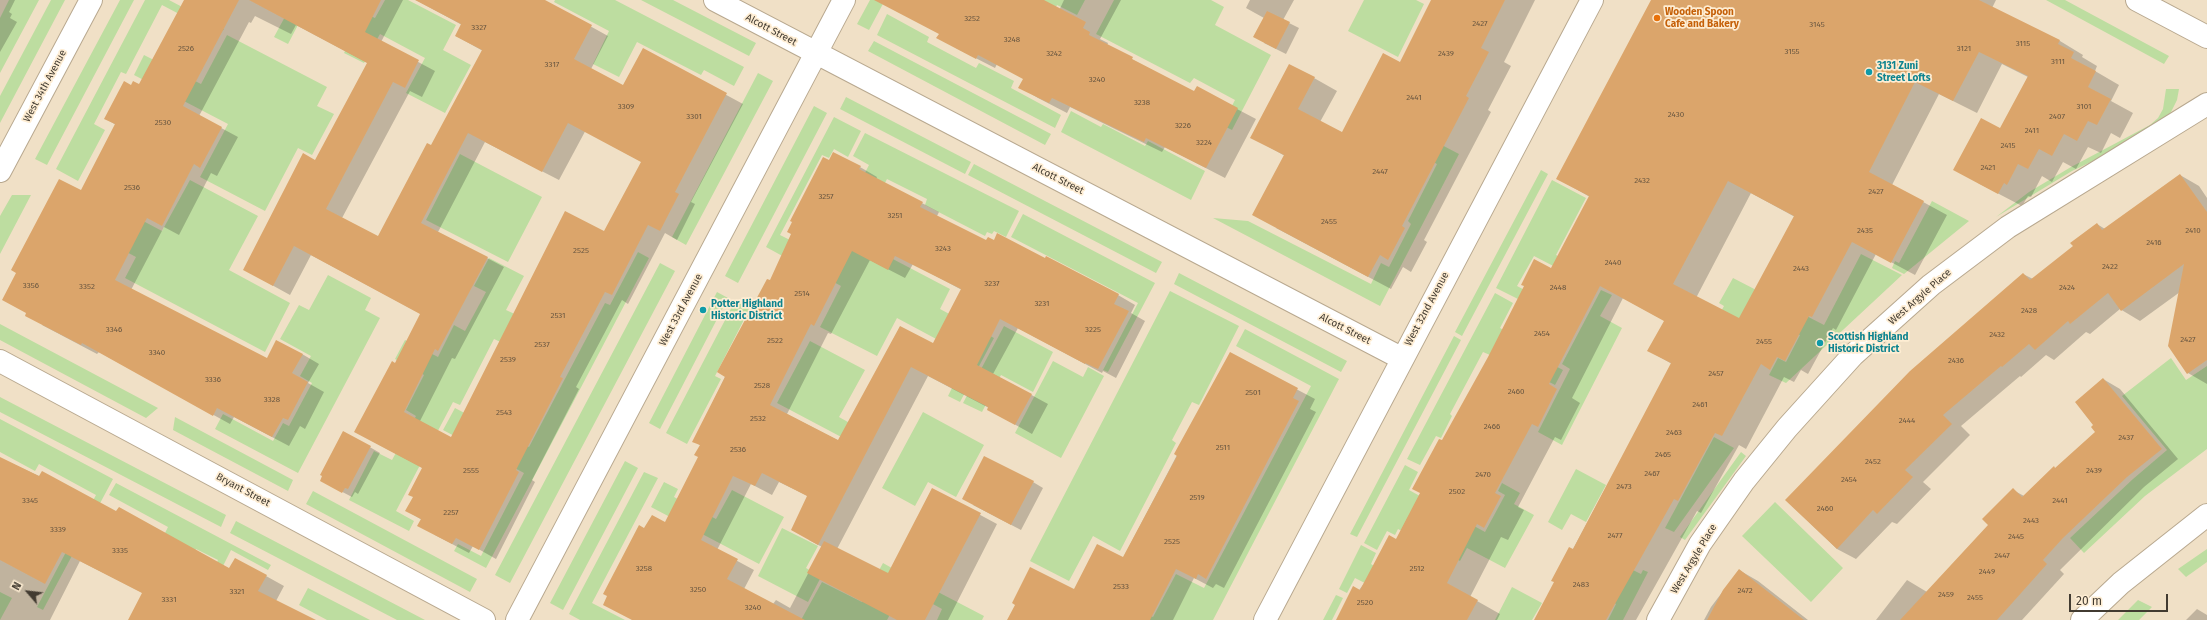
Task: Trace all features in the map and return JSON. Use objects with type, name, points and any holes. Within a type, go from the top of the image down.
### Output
[{"type":"street","name":"West 34th Avenue","points":[[0,172],[91,0]]},
{"type":"street","name":"Alcott Street","points":[[715,0],[816,54],[1402,358]]},
{"type":"street","name":"West 33rd Avenue","points":[[517,620],[844,0]]},
{"type":"street","name":"West 32nd Avenue","points":[[1265,620],[1592,0]]},
{"type":"street","points":[[2138,0],[2207,37]]},
{"type":"street","name":"West Argyle Place","points":[[1658,620],[1700,544],[1744,481],[1787,428],[1853,355],[1931,285],[2008,227],[2207,104]]},
{"type":"street","name":"Bryant Street","points":[[0,362],[484,620]]},
{"type":"street","points":[[2082,620],[2121,583],[2207,515]]},
{"type":"green space","points":[[9,0],[39,0],[0,73],[0,18]]},
{"type":"green space","points":[[51,0],[65,0],[0,123],[0,96]]},
{"type":"green space","points":[[120,0],[134,0],[47,165],[35,159]]},
{"type":"green space","points":[[145,0],[169,0],[224,29],[219,35],[162,5],[126,74],[121,72],[94,124],[105,130],[78,181],[56,169]]},
{"type":"green space","points":[[294,0],[311,0],[288,44],[274,37]]},
{"type":"green space","points":[[385,0],[408,0],[456,25],[443,50],[471,65],[445,113],[406,93],[425,58],[380,34],[364,63],[344,53],[364,13],[375,18]]},
{"type":"green space","points":[[555,0],[615,0],[744,67],[734,86],[704,70],[701,75],[637,42],[619,77],[593,64],[609,31],[554,2]]},
{"type":"green space","points":[[641,0],[673,0],[756,43],[749,56]]},
{"type":"green space","points":[[870,0],[885,0],[869,30],[857,24]]},
{"type":"green space","points":[[1013,0],[1085,0],[1077,15],[1057,5],[1052,15]]},
{"type":"green space","points":[[1114,0],[1211,0],[1224,7],[1215,25],[1271,55],[1232,130],[1222,125],[1235,100],[1194,78],[1190,83],[1096,34]]},
{"type":"green space","points":[[1364,0],[1416,0],[1424,4],[1398,57],[1348,31]]},
{"type":"green space","points":[[2046,0],[2065,0],[2169,56],[2164,64]]},
{"type":"green space","points":[[887,14],[929,37],[927,42],[976,68],[979,63],[1014,81],[1011,88],[1061,115],[1055,128],[877,35]]},
{"type":"green space","points":[[227,35],[327,87],[317,106],[334,114],[312,155],[298,148],[265,211],[200,177],[228,124],[134,75],[144,55],[201,84]]},
{"type":"green space","points":[[874,41],[1051,134],[1045,145],[868,51]]},
{"type":"green space","points":[[758,73],[773,81],[686,245],[672,237]]},
{"type":"green space","points":[[2166,89],[2179,89],[2177,100],[2171,112],[2163,122],[2133,142],[2072,171],[1996,217],[2029,192],[2071,167],[2150,125],[2158,118],[2163,109]]},
{"type":"green space","points":[[846,97],[971,162],[965,174],[840,109]]},
{"type":"green space","points":[[814,106],[827,113],[738,283],[725,276]]},
{"type":"green space","points":[[1375,110],[1459,154],[1380,306],[1213,218],[1248,221],[1371,284],[1381,263],[1389,267],[1411,224],[1408,221],[1437,164],[1366,127]]},
{"type":"green space","points":[[1071,111],[1101,127],[1103,124],[1145,146],[1148,141],[1205,171],[1191,200],[1061,132]]},
{"type":"green space","points":[[834,117],[861,131],[848,157],[834,149],[829,158],[822,155],[780,235],[806,248],[797,264],[766,247]]},
{"type":"green space","points":[[865,133],[1019,211],[1006,237],[994,231],[992,234],[987,232],[985,236],[925,205],[927,199],[887,179],[860,232],[840,221],[869,165],[853,156]]},
{"type":"green space","points":[[460,154],[542,197],[508,262],[426,220]]},
{"type":"green space","points":[[974,164],[1162,262],[1156,273],[968,175]]},
{"type":"green space","points":[[1541,170],[1548,174],[1462,336],[1455,332]]},
{"type":"green space","points":[[190,180],[258,216],[229,270],[290,303],[265,352],[125,278],[136,257],[79,227],[132,215],[162,231]]},
{"type":"green space","points":[[1552,180],[1586,198],[1556,255],[1591,273],[1586,283],[1534,256],[1517,286],[1582,320],[1522,301],[1496,288]]},
{"type":"green space","points":[[12,195],[31,195],[0,254],[0,216]]},
{"type":"green space","points":[[1932,201],[1969,221],[1904,274],[1892,268],[1895,261],[1899,263]]},
{"type":"green space","points":[[1023,214],[1155,283],[1108,372],[1103,370],[1138,303],[1011,237]]},
{"type":"green space","points":[[830,226],[950,289],[940,309],[994,338],[960,402],[948,396],[968,356],[897,318],[877,356],[820,327],[841,286],[830,280]]},
{"type":"green space","points":[[638,252],[649,258],[486,568],[454,551],[458,544],[481,556],[524,473],[443,430],[455,408],[529,447],[605,303],[610,305]]},
{"type":"green space","points":[[1861,254],[1902,275],[1786,383],[1769,375],[1778,358],[1786,362],[1800,335],[1749,308],[1731,343],[1710,332],[1724,306],[1719,303],[1733,278],[1824,325]]},
{"type":"green space","points":[[489,258],[524,276],[506,310],[521,317],[507,345],[494,339],[460,405],[453,402],[396,511],[414,521],[409,531],[349,500],[374,451],[392,460],[416,416],[406,410],[424,375],[395,359],[405,340],[438,357],[454,325],[465,331],[486,292],[474,286]]},
{"type":"green space","points":[[660,263],[675,271],[510,583],[495,575]]},
{"type":"green space","points":[[1179,273],[1347,361],[1341,372],[1174,284]]},
{"type":"green space","points":[[328,275],[371,298],[365,310],[380,318],[298,473],[215,429],[223,414],[273,441],[283,423],[289,426],[312,383],[300,376],[311,356],[280,339],[299,305],[309,310]]},
{"type":"green space","points":[[1601,290],[1612,295],[1600,316],[1622,328],[1562,445],[1538,432],[1570,369],[1562,364]]},
{"type":"green space","points":[[1170,291],[1239,326],[1199,405],[1192,402],[1172,440],[1176,443],[1120,551],[1093,536],[1069,581],[1030,561]]},
{"type":"green space","points":[[717,292],[728,298],[660,429],[649,423]]},
{"type":"green space","points":[[1495,293],[1513,303],[1500,328],[1507,332],[1504,339],[1563,370],[1555,385],[1492,352],[1490,355],[1483,352],[1450,414],[1452,416],[1441,438],[1436,436],[1420,465],[1407,459]]},
{"type":"green space","points":[[735,301],[750,308],[715,376],[721,379],[687,444],[666,433]]},
{"type":"green space","points":[[0,324],[158,408],[146,418],[0,340]]},
{"type":"green space","points":[[1004,326],[1053,352],[1033,392],[1001,375],[982,412],[963,403]]},
{"type":"green space","points":[[1245,329],[1339,379],[1213,620],[1146,620],[1149,615],[1153,617],[1176,574],[1204,588],[1311,386],[1236,346]]},
{"type":"green space","points":[[1454,336],[1461,340],[1357,537],[1350,534]]},
{"type":"green space","points":[[810,341],[865,370],[839,417],[871,435],[864,449],[777,403]]},
{"type":"green space","points":[[2171,358],[2186,380],[2207,366],[2207,449],[2145,496],[2084,553],[2070,538],[2133,479],[2167,450],[2122,396]]},
{"type":"green space","points":[[1053,361],[1083,377],[1088,367],[1104,376],[1061,458],[1015,433]]},
{"type":"green space","points":[[0,397],[226,515],[221,527],[0,412]]},
{"type":"green space","points":[[923,412],[984,445],[956,497],[928,482],[915,506],[882,488]]},
{"type":"green space","points":[[175,417],[293,480],[288,491],[173,430]]},
{"type":"green space","points":[[0,419],[113,479],[43,610],[37,607],[96,495],[39,464],[35,471],[0,452]]},
{"type":"green space","points":[[1714,437],[1734,448],[1674,532],[1665,528]]},
{"type":"green space","points":[[1741,452],[1746,456],[1685,540],[1680,537]]},
{"type":"green space","points":[[625,461],[638,468],[563,610],[550,603]]},
{"type":"green space","points":[[1405,465],[1418,472],[1409,490],[1485,532],[1505,495],[1498,491],[1502,483],[1520,493],[1514,504],[1534,515],[1505,568],[1467,548],[1460,561],[1398,529],[1395,535],[1387,531],[1377,550],[1364,543]]},
{"type":"green space","points":[[1576,469],[1606,485],[1586,522],[1571,514],[1562,530],[1548,522]]},
{"type":"green space","points":[[644,472],[658,478],[592,603],[625,620],[580,620],[569,614]]},
{"type":"green space","points":[[664,482],[678,489],[674,497],[716,519],[732,490],[784,517],[759,564],[651,507]]},
{"type":"green space","points":[[116,483],[271,565],[268,570],[231,550],[219,574],[213,571],[218,560],[196,549],[193,553],[163,537],[168,527],[109,495]]},
{"type":"green space","points":[[313,491],[477,579],[470,592],[306,504]]},
{"type":"green space","points":[[1775,502],[1843,568],[1811,602],[1742,536]]},
{"type":"green space","points":[[236,521],[425,620],[397,620],[230,533]]},
{"type":"green space","points":[[782,528],[818,546],[806,568],[821,577],[808,602],[758,576]]},
{"type":"green space","points":[[1361,545],[1376,553],[1371,564],[1377,568],[1416,609],[1355,578],[1347,593],[1339,589]]},
{"type":"green space","points":[[2207,549],[2207,562],[2186,577],[2178,569]]},
{"type":"green space","points":[[883,563],[913,580],[901,594],[887,620],[801,620],[822,582],[862,602]]},
{"type":"green space","points":[[1627,567],[1641,574],[1643,570],[1648,572],[1623,620],[1608,620],[1616,604],[1610,601]]},
{"type":"green space","points":[[915,580],[984,616],[982,620],[937,620],[942,609],[909,591]]},
{"type":"green space","points":[[1512,587],[1542,603],[1532,620],[1495,620]]},
{"type":"green space","points":[[308,588],[370,620],[327,620],[299,605]]},
{"type":"green space","points":[[0,592],[12,598],[0,620]]},
{"type":"green space","points":[[1336,595],[1343,598],[1332,620],[1323,620]]},
{"type":"green space","points":[[2138,600],[2152,607],[2139,620],[2118,620]]},
{"type":"building","points":[[184,0],[239,0],[183,106],[222,127],[200,168],[194,164],[162,226],[147,218],[115,280],[267,358],[276,340],[303,354],[292,373],[308,382],[288,420],[283,418],[272,437],[217,408],[213,416],[82,343],[81,345],[25,316],[26,313],[2,300],[16,273],[11,270],[59,179],[81,190],[115,124],[104,119],[124,81],[131,85],[133,81],[139,84]]},
{"type":"building","points":[[249,0],[381,0],[365,32],[419,60],[405,88],[393,82],[326,209],[378,236],[427,143],[431,145],[482,50],[455,36],[461,24],[415,0],[545,0],[592,25],[574,59],[623,85],[643,48],[727,93],[675,192],[679,194],[660,231],[648,225],[612,295],[605,292],[560,377],[563,378],[516,470],[519,472],[479,550],[456,538],[452,544],[417,526],[421,519],[405,511],[413,497],[408,495],[422,468],[354,432],[392,361],[395,363],[420,314],[294,246],[273,286],[243,270],[303,153],[315,160],[367,63]],"holes":[[[568,123],[641,162],[604,231],[565,211],[451,437],[404,412],[435,349],[438,351],[488,257],[421,223],[468,133],[542,172]]]},
{"type":"building","points":[[874,0],[1044,0],[1086,22],[1083,28],[1090,32],[1089,35],[1133,57],[1132,59],[1194,91],[1197,86],[1238,108],[1206,168],[1146,138],[1144,142],[1052,98],[1049,103],[1018,88],[1023,79],[978,55],[976,59],[936,38],[939,34]]},
{"type":"building","points":[[1431,0],[1505,0],[1481,48],[1489,52],[1466,96],[1469,98],[1402,226],[1405,228],[1388,260],[1380,255],[1368,277],[1252,215],[1284,155],[1250,138],[1289,64],[1315,77],[1298,109],[1342,132],[1383,53],[1400,62]]},
{"type":"building","points":[[1651,0],[1979,0],[2060,40],[2058,44],[2074,52],[2071,58],[2096,71],[2088,87],[2111,99],[2097,125],[2088,121],[2077,141],[2064,134],[2052,156],[2039,149],[2028,169],[2018,164],[2007,185],[2004,183],[1998,194],[1953,170],[1981,118],[2000,128],[2028,76],[1979,52],[1953,101],[1915,82],[1869,172],[1924,201],[1891,263],[1852,242],[1812,317],[1809,316],[1785,361],[1777,357],[1770,370],[1761,364],[1722,436],[1715,433],[1678,501],[1674,499],[1606,620],[1534,620],[1554,582],[1551,581],[1569,547],[1573,549],[1671,363],[1647,351],[1664,321],[1600,286],[1549,384],[1557,389],[1538,427],[1532,424],[1495,493],[1501,496],[1484,528],[1477,524],[1447,583],[1478,600],[1467,620],[1336,620],[1353,586],[1360,590],[1389,535],[1396,539],[1420,493],[1412,489],[1439,439],[1442,440],[1488,357],[1524,286],[1521,285],[1534,259],[1551,268],[1589,196],[1556,179]],"holes":[[[1728,181],[1794,216],[1739,318],[1673,284]]]},
{"type":"building","points":[[1267,11],[1290,22],[1276,49],[1253,37]]},
{"type":"building","points":[[833,152],[861,166],[859,169],[923,202],[920,207],[986,240],[988,237],[994,240],[997,233],[1045,258],[1046,256],[1119,294],[1114,304],[1129,311],[1098,369],[1085,364],[1000,319],[977,365],[1032,394],[1015,425],[987,410],[988,407],[911,367],[818,545],[791,530],[807,496],[762,473],[755,486],[733,476],[701,540],[738,559],[727,579],[805,620],[632,620],[603,605],[607,596],[603,594],[639,525],[644,528],[652,515],[665,522],[698,457],[694,455],[700,445],[692,442],[725,377],[717,372],[767,279],[770,280],[791,234],[787,232],[792,222],[790,221],[823,157],[829,160]],"holes":[[[852,251],[888,270],[895,256],[961,289],[933,343],[900,326],[838,440],[770,405],[811,324],[814,326]]]},
{"type":"building","points":[[2180,174],[2207,212],[2207,360],[2187,374],[2168,346],[2184,264],[2121,311],[2108,293],[2070,324],[2068,321],[2035,350],[2029,344],[2002,367],[2001,366],[1943,415],[1952,424],[1905,470],[1913,477],[1877,514],[1873,510],[1837,549],[1785,500],[1910,371],[2023,273],[2030,280],[2073,246],[2070,243],[2097,223],[2102,230]]},
{"type":"building","points":[[1230,352],[1298,388],[1293,398],[1299,401],[1206,579],[1198,574],[1196,579],[1176,569],[1150,620],[1007,620],[1015,605],[1012,603],[1030,567],[1074,589],[1097,544],[1123,557],[1177,456],[1174,454]]},
{"type":"building","points":[[2103,378],[2162,449],[2127,477],[2063,538],[2043,560],[2047,564],[1997,620],[1900,620],[1988,525],[1982,519],[2013,488],[2022,497],[2054,466],[2055,468],[2095,432],[2091,427],[2093,425],[2075,402]]},
{"type":"building","points":[[343,431],[371,446],[348,489],[345,488],[342,493],[320,481],[322,476],[320,475]]},
{"type":"building","points":[[984,456],[1034,481],[1011,525],[962,499]]},
{"type":"building","points":[[0,457],[39,476],[42,471],[116,511],[119,507],[229,568],[235,558],[267,575],[258,591],[316,620],[128,620],[142,593],[62,552],[45,584],[0,560]]},
{"type":"building","points":[[932,488],[981,513],[925,620],[897,620],[807,573],[824,541],[888,573]]},
{"type":"building","points":[[1739,569],[1804,620],[1707,620],[1723,590]]},
{"type":"place","name":"Wooden Spoon Cafe and Bakery","points":[[1657,18]]},
{"type":"place","name":"3131 Zuni Street Lofts","points":[[1869,72]]},
{"type":"place","name":"Potter Highland Historic District","points":[[703,310]]},
{"type":"place","name":"Scottish Highland Historic District","points":[[1820,343]]}]
